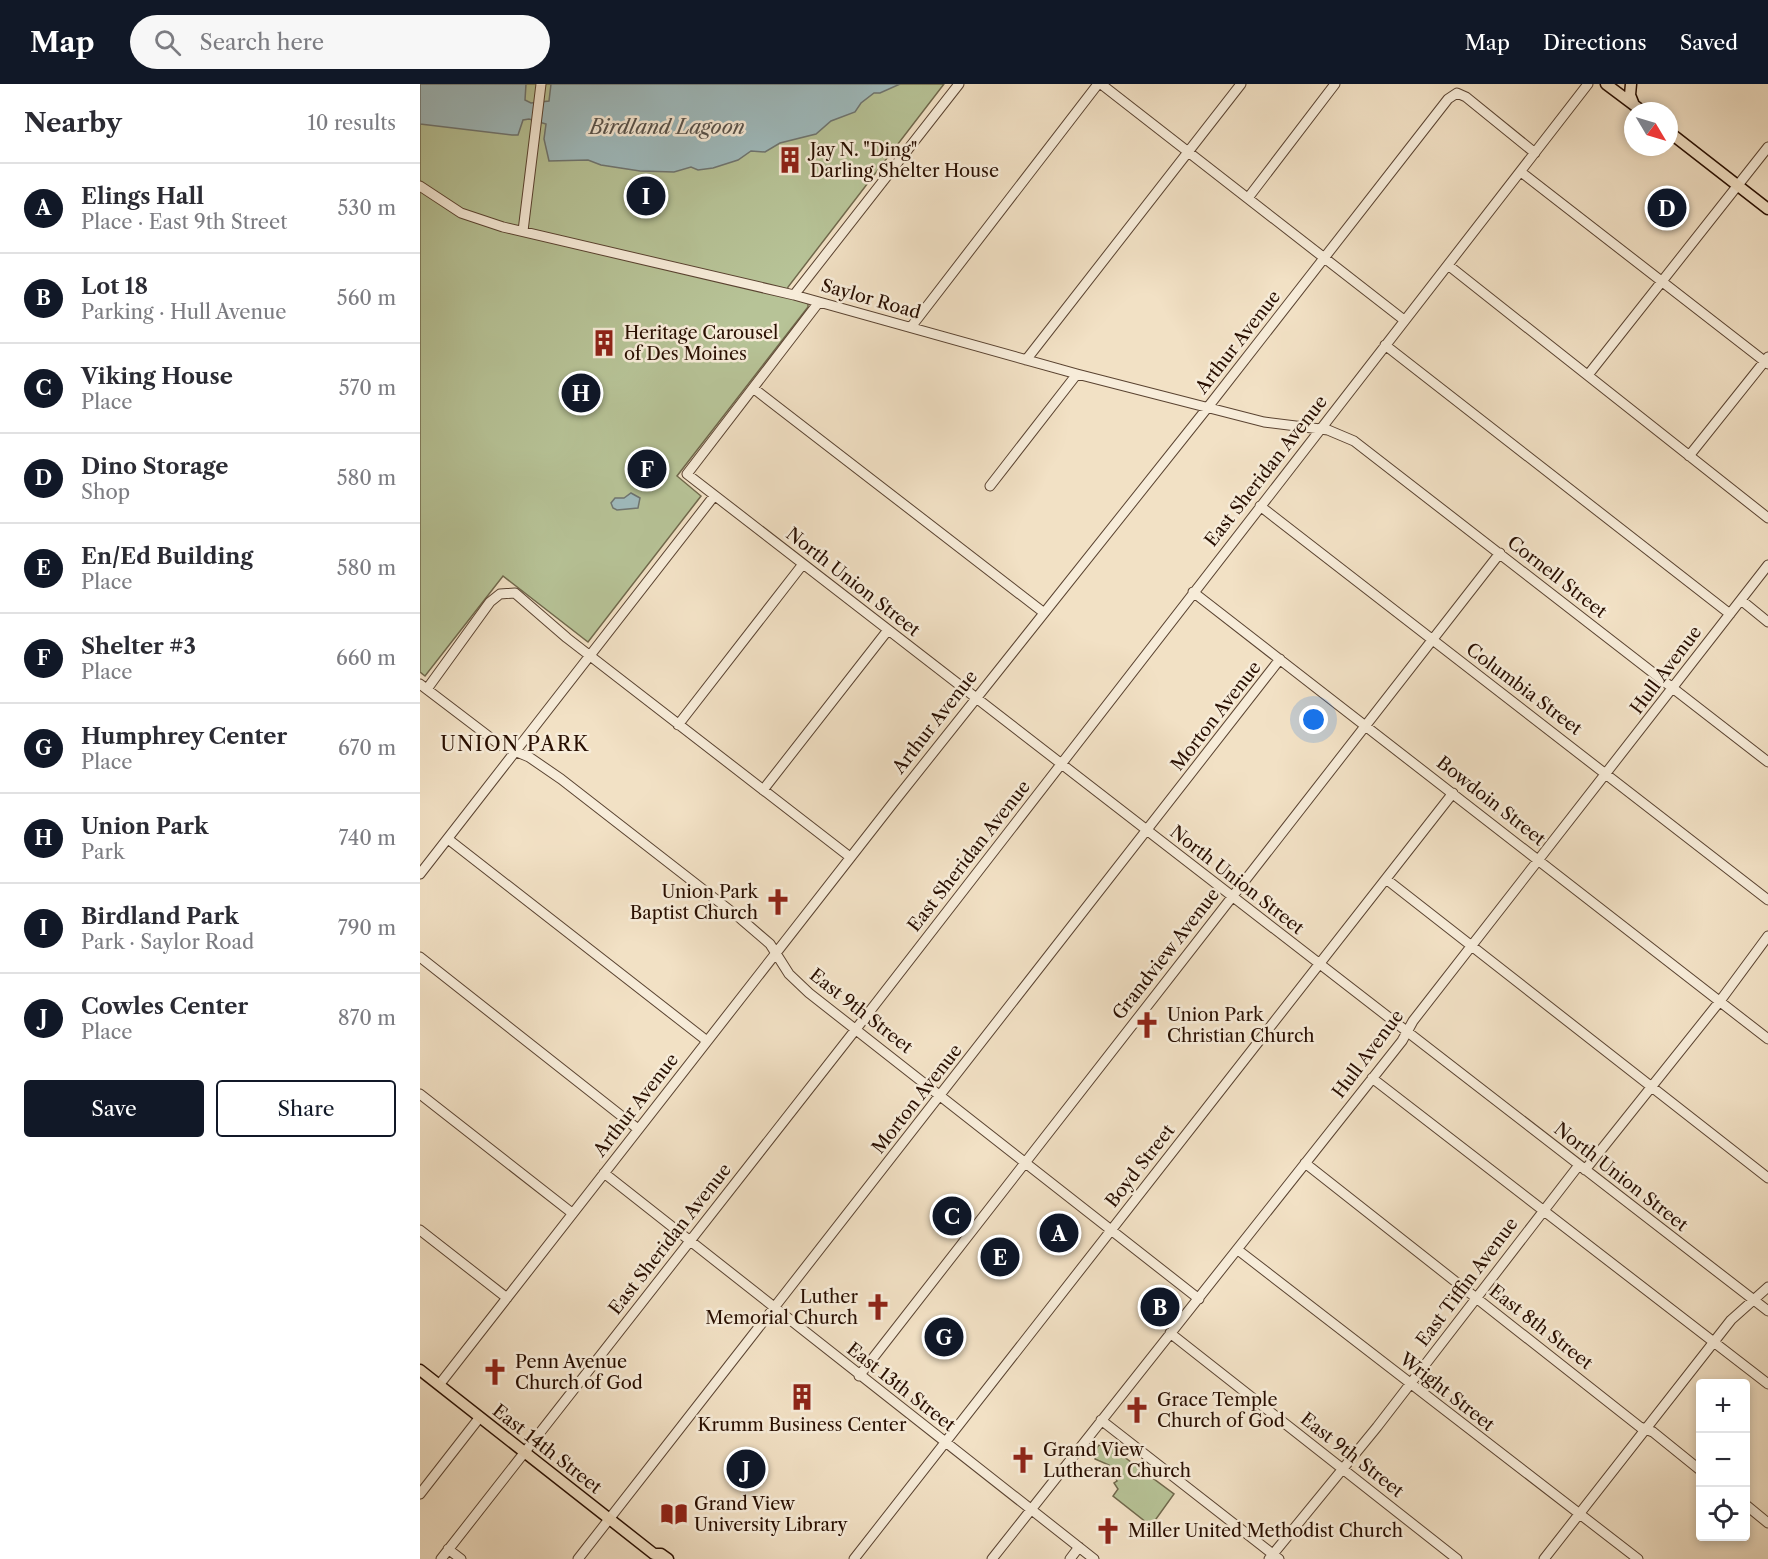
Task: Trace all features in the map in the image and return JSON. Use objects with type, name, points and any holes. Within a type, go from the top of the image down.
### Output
[{"type":"main road","points":[[1606,84],[1630,102]]},
{"type":"main road","points":[[1630,84],[1630,95],[1634,102]]},
{"type":"main road","points":[[1678,139],[1768,209]]},
{"type":"main road","name":"East 14th Street","points":[[420,1370],[654,1556],[661,1554],[668,1559]]},
{"type":"street","points":[[523,231],[541,84]]},
{"type":"street","points":[[794,295],[959,84]]},
{"type":"street","points":[[911,327],[1100,84],[1404,320]]},
{"type":"street","points":[[1026,360],[1240,84]]},
{"type":"street","points":[[1248,198],[1335,84]]},
{"type":"street","name":"East Sheridan Avenue","points":[[441,1559],[856,1029],[1588,84]]},
{"type":"street","name":"Arthur Avenue","points":[[438,1385],[850,857],[1208,407],[1448,99],[1457,93],[1466,97],[1535,153]]},
{"type":"street","points":[[1588,375],[1768,147]]},
{"type":"street","points":[[1521,172],[1767,360],[1689,456]]},
{"type":"street","name":"Saylor Road","points":[[420,186],[461,213],[523,231],[794,295],[1077,374],[1264,422],[1320,428]]},
{"type":"street","points":[[1448,265],[1768,518]]},
{"type":"street","points":[[819,302],[753,388],[1043,612]]},
{"type":"street","points":[[1385,345],[1730,614]]},
{"type":"street","points":[[990,486],[1077,374]]},
{"type":"street","name":"North Union Street","points":[[753,388],[687,474],[1768,1311]]},
{"type":"street","name":"Cornell Street","points":[[1320,428],[1354,441],[1768,762]]},
{"type":"street","points":[[420,874],[714,496]]},
{"type":"street","name":"Columbia Street","points":[[1260,506],[1768,900]]},
{"type":"street","name":"Grandview Avenue","points":[[859,1376],[1500,553]]},
{"type":"street","points":[[678,724],[803,564]]},
{"type":"street","name":"Hull Avenue","points":[[992,1559],[1238,1250],[1768,566]]},
{"type":"street","name":"Bowdoin Street","points":[[1193,592],[1768,1039]]},
{"type":"street","points":[[423,687],[490,602],[500,594],[515,593],[590,656],[850,857]]},
{"type":"street","points":[[1741,600],[1768,622]]},
{"type":"street","points":[[763,790],[888,630]]},
{"type":"street","name":"Morton Avenue","points":[[578,1559],[1280,659]]},
{"type":"street","name":"East 9th Street","points":[[423,687],[494,741],[542,765],[752,928],[777,953],[798,984],[1199,1299]]},
{"type":"street","name":"Boyd Street","points":[[854,1559],[1453,793]]},
{"type":"street","points":[[448,839],[707,1041]]},
{"type":"street","points":[[1386,879],[1768,1178]]},
{"type":"street","name":"East Tiffin Avenue","points":[[1274,1557],[1478,1298],[1542,1211],[1582,1168],[1651,1086],[1720,1001],[1768,936]]},
{"type":"street","points":[[420,957],[638,1129]]},
{"type":"street","points":[[1372,1078],[1768,1384]]},
{"type":"street","points":[[420,1094],[572,1213]]},
{"type":"street","name":"East 8th Street","points":[[1305,1163],[1696,1466]]},
{"type":"street","name":"East 13th Street","points":[[604,1173],[1094,1559]]},
{"type":"street","points":[[420,1230],[507,1298]]},
{"type":"street","name":"Wright Street","points":[[1238,1250],[1638,1559]]},
{"type":"street","points":[[1544,1559],[1731,1320],[1768,1287]]},
{"type":"street","name":"East 9th Street","points":[[1170,1334],[1457,1559]]},
{"type":"street","points":[[420,1494],[480,1417]]},
{"type":"street","points":[[1101,1420],[1274,1557]]},
{"type":"street","points":[[1750,1508],[1768,1523]]},
{"type":"street","points":[[1070,1559],[1079,1547]]},
{"type":"street","points":[[448,1549],[461,1559]]},
{"type":"green space","points":[[420,84],[944,84],[788,287],[786,293],[808,303],[808,307],[677,476],[701,496],[588,642],[503,576],[425,676],[420,672]]},
{"type":"green space","points":[[1099,1445],[1112,1448],[1174,1494],[1151,1526],[1113,1496],[1118,1489],[1114,1483],[1117,1481],[1109,1465],[1095,1459],[1094,1452]]},
{"type":"water","name":"Birdland Lagoon","points":[[420,84],[526,84],[525,100],[531,103],[549,101],[551,84],[900,84],[880,93],[874,93],[861,103],[855,112],[831,121],[816,134],[780,143],[765,152],[751,151],[738,160],[713,168],[698,170],[691,167],[674,172],[640,171],[601,165],[588,160],[549,161],[544,139],[546,124],[529,119],[523,120],[518,135],[420,124]]},
{"type":"water","points":[[631,493],[640,498],[638,508],[617,510],[613,508],[611,503],[615,498],[624,498]]},
{"type":"place","name":"Jay N. \"Ding\" Darling Shelter House","points":[[790,160]]},
{"type":"place","name":"Birdland Park","points":[[646,196]]},
{"type":"place","name":"Dino Storage","points":[[1667,208]]},
{"type":"place","name":"Heritage Carousel of Des Moines","points":[[604,343]]},
{"type":"place","name":"Union Park","points":[[581,393]]},
{"type":"place","name":"Shelter #3","points":[[647,469]]},
{"type":"place","name":"Union Park Baptist Church","points":[[778,902]]},
{"type":"place","name":"Union Park Christian Church","points":[[1147,1025]]},
{"type":"place","name":"Viking House","points":[[952,1216]]},
{"type":"place","name":"Elings Hall","points":[[1059,1233]]},
{"type":"place","name":"En/Ed Building","points":[[1000,1257]]},
{"type":"place","name":"Luther Memorial Church","points":[[878,1307]]},
{"type":"place","name":"Lot 18","points":[[1160,1307]]},
{"type":"place","name":"Humphrey Center","points":[[944,1337]]},
{"type":"place","name":"Penn Avenue Church of God","points":[[495,1372]]},
{"type":"place","name":"Krumm Business Center","points":[[802,1397]]},
{"type":"place","name":"Grace Temple Church of God","points":[[1137,1410]]},
{"type":"place","name":"Grand View Lutheran Church","points":[[1023,1460]]},
{"type":"place","name":"Cowles Center","points":[[746,1469]]},
{"type":"place","name":"Grand View University Library","points":[[674,1514]]},
{"type":"place","name":"Miller United Methodist Church","points":[[1108,1531]]},
{"type":"district","name":"UNION PARK","points":[[515,744]]}]
